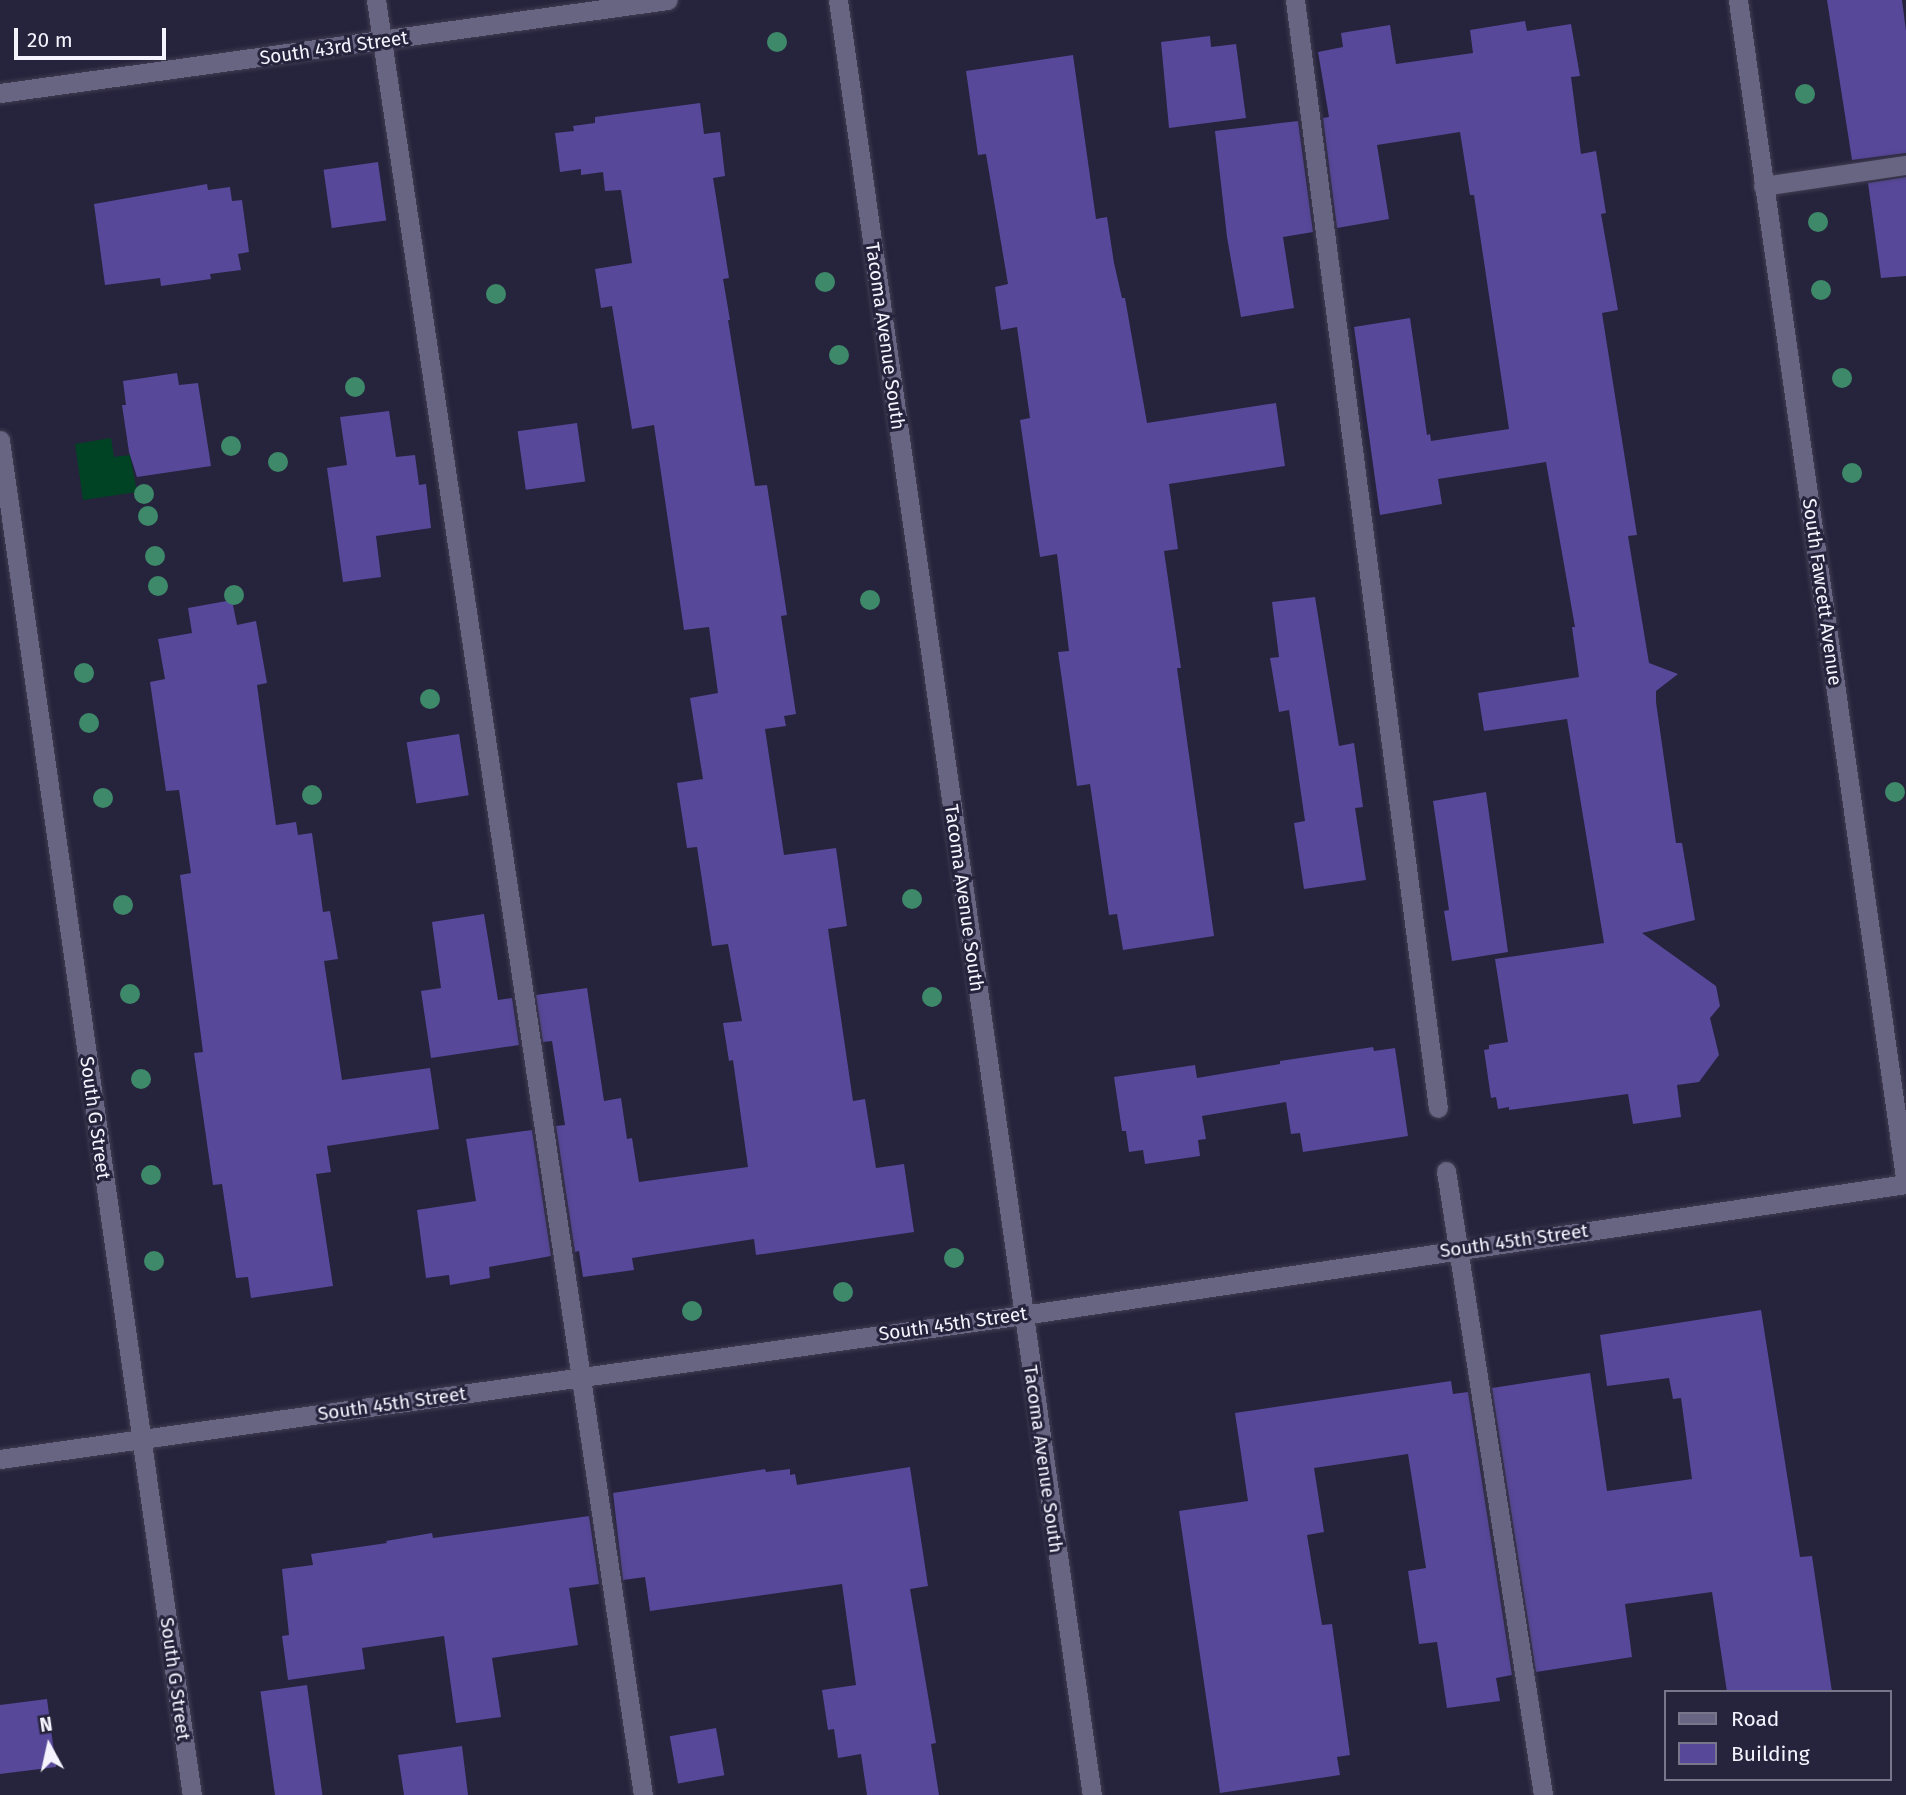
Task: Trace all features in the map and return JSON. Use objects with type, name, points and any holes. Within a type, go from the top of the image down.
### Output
[{"type":"street","points":[[376,0],[643,1795]]},
{"type":"street","name":"South 43rd Street","points":[[0,93],[382,42],[668,0]]},
{"type":"street","name":"Tacoma Avenue South","points":[[838,0],[1092,1795]]},
{"type":"street","points":[[1294,0],[1438,1108]]},
{"type":"street","name":"South Fawcett Avenue","points":[[1738,0],[1906,1184]]},
{"type":"street","points":[[1763,186],[1906,165]]},
{"type":"street","name":"South G Street","points":[[0,440],[192,1795]]},
{"type":"street","points":[[1446,1171],[1543,1795]]},
{"type":"street","name":"South 45th Street","points":[[0,1459],[1023,1315],[1906,1184]]},
{"type":"green space","points":[[111,438],[114,457],[130,455],[137,492],[83,500],[75,444]]},
{"type":"building","points":[[1827,0],[1902,0],[1906,31],[1906,153],[1852,160]]},
{"type":"building","points":[[1525,21],[1527,31],[1571,24],[1580,76],[1571,77],[1581,154],[1596,151],[1606,213],[1601,214],[1618,310],[1602,313],[1637,535],[1628,536],[1649,663],[1678,674],[1656,691],[1656,702],[1676,843],[1682,843],[1695,920],[1642,933],[1716,986],[1720,1006],[1710,1018],[1719,1055],[1699,1082],[1677,1085],[1681,1117],[1633,1124],[1628,1094],[1509,1110],[1509,1107],[1498,1109],[1496,1097],[1491,1098],[1484,1050],[1489,1049],[1489,1045],[1508,1042],[1495,959],[1604,943],[1567,719],[1484,731],[1478,693],[1579,677],[1572,627],[1575,627],[1546,462],[1438,479],[1442,504],[1380,515],[1354,327],[1410,318],[1427,435],[1430,434],[1431,441],[1509,429],[1474,195],[1470,195],[1460,132],[1377,145],[1389,219],[1337,228],[1323,118],[1329,117],[1318,52],[1343,47],[1341,33],[1390,25],[1396,64],[1473,53],[1470,30]]},
{"type":"building","points":[[1210,36],[1211,47],[1236,44],[1246,118],[1169,128],[1161,42]]},
{"type":"building","points":[[1073,55],[1096,219],[1107,217],[1114,263],[1122,298],[1125,298],[1147,423],[1276,403],[1285,466],[1169,484],[1178,549],[1164,551],[1181,668],[1177,668],[1214,936],[1123,950],[1117,914],[1109,915],[1090,784],[1077,786],[1058,652],[1069,651],[1057,554],[1040,557],[1020,420],[1030,418],[1017,327],[1001,330],[995,287],[1008,284],[986,154],[978,155],[966,71]]},
{"type":"building","points":[[700,103],[704,134],[720,132],[725,176],[713,178],[729,278],[723,279],[728,320],[755,486],[767,485],[787,615],[781,616],[796,714],[784,716],[786,726],[765,729],[784,855],[836,848],[847,926],[828,929],[853,1101],[865,1099],[876,1168],[904,1164],[914,1232],[756,1255],[754,1239],[632,1258],[634,1270],[583,1277],[579,1251],[575,1252],[556,1126],[565,1125],[552,1041],[543,1042],[536,995],[587,988],[604,1101],[621,1098],[627,1139],[632,1138],[639,1182],[748,1167],[733,1060],[729,1061],[723,1023],[742,1021],[728,944],[712,946],[697,847],[687,848],[677,783],[703,779],[690,698],[718,693],[709,627],[684,630],[654,425],[632,429],[612,306],[601,308],[595,269],[632,263],[621,190],[605,191],[603,172],[581,175],[581,169],[560,172],[555,133],[574,131],[573,126],[595,123],[595,117]]},
{"type":"building","points":[[1298,121],[1313,232],[1283,237],[1294,308],[1241,317],[1227,237],[1215,131]]},
{"type":"building","points":[[378,162],[386,220],[332,228],[324,170]]},
{"type":"building","points":[[1906,177],[1906,276],[1881,278],[1868,183]]},
{"type":"building","points":[[207,184],[208,190],[230,187],[232,201],[242,200],[249,252],[238,254],[241,270],[210,274],[211,279],[161,286],[160,278],[105,285],[94,204]]},
{"type":"building","points":[[177,373],[179,385],[198,383],[211,466],[137,477],[129,452],[122,405],[126,405],[123,381]]},
{"type":"building","points":[[389,411],[396,457],[415,455],[419,485],[426,484],[431,528],[376,536],[381,577],[343,582],[327,468],[347,465],[340,417]]},
{"type":"building","points":[[577,423],[585,481],[526,490],[518,431]]},
{"type":"building","points":[[1315,597],[1339,746],[1354,743],[1363,807],[1355,808],[1366,880],[1304,889],[1294,823],[1305,821],[1289,710],[1279,712],[1270,658],[1279,657],[1272,602]]},
{"type":"building","points":[[232,600],[237,625],[256,621],[267,683],[257,685],[276,825],[296,822],[298,835],[312,833],[323,912],[330,911],[338,959],[324,961],[342,1080],[430,1068],[439,1129],[327,1146],[331,1172],[316,1174],[333,1286],[251,1298],[248,1277],[236,1278],[222,1184],[213,1185],[194,1053],[203,1052],[180,875],[191,873],[179,790],[166,791],[150,682],[165,679],[158,639],[192,633],[188,608]]},
{"type":"building","points":[[459,734],[469,795],[416,804],[407,742]]},
{"type":"building","points":[[1486,792],[1508,952],[1452,961],[1444,911],[1449,910],[1433,801]]},
{"type":"building","points":[[484,914],[498,1000],[512,998],[519,1045],[431,1058],[421,991],[441,988],[432,922]]},
{"type":"building","points":[[1373,1047],[1374,1051],[1395,1048],[1408,1136],[1303,1152],[1300,1133],[1291,1134],[1286,1102],[1202,1116],[1206,1139],[1198,1140],[1200,1156],[1145,1164],[1143,1150],[1129,1152],[1126,1131],[1122,1131],[1114,1077],[1195,1065],[1197,1078],[1280,1064],[1280,1061]]},
{"type":"building","points":[[532,1130],[551,1256],[489,1267],[490,1278],[450,1285],[449,1275],[426,1278],[417,1210],[476,1201],[466,1139]]},
{"type":"building","points":[[1761,1310],[1800,1557],[1812,1556],[1832,1690],[1727,1690],[1712,1592],[1625,1604],[1632,1657],[1536,1672],[1492,1388],[1590,1373],[1607,1491],[1692,1479],[1681,1398],[1673,1399],[1669,1378],[1607,1386],[1600,1335]]},
{"type":"building","points":[[1451,1381],[1453,1394],[1468,1392],[1512,1675],[1496,1678],[1500,1701],[1447,1708],[1437,1642],[1419,1644],[1408,1571],[1426,1568],[1408,1454],[1314,1468],[1324,1532],[1307,1535],[1322,1625],[1332,1624],[1350,1755],[1337,1757],[1340,1775],[1220,1793],[1179,1511],[1248,1501],[1235,1413]]},
{"type":"building","points":[[910,1467],[928,1586],[910,1589],[936,1743],[931,1744],[939,1795],[867,1795],[861,1754],[838,1758],[834,1729],[828,1730],[822,1690],[856,1685],[842,1584],[650,1611],[645,1577],[623,1580],[613,1493],[765,1469],[766,1472],[790,1469],[790,1475],[795,1474],[797,1485]]},
{"type":"building","points":[[589,1516],[599,1584],[569,1588],[578,1645],[492,1658],[501,1717],[456,1723],[444,1636],[362,1648],[365,1669],[288,1680],[282,1636],[289,1635],[282,1569],[313,1565],[311,1554],[387,1543],[386,1541],[432,1533],[433,1538]]},
{"type":"building","points":[[307,1685],[322,1795],[275,1795],[260,1692]]},
{"type":"building","points":[[47,1699],[56,1767],[0,1774],[0,1705]]},
{"type":"building","points":[[716,1728],[724,1775],[678,1783],[670,1736]]},
{"type":"building","points":[[462,1746],[468,1795],[404,1795],[398,1755]]}]
